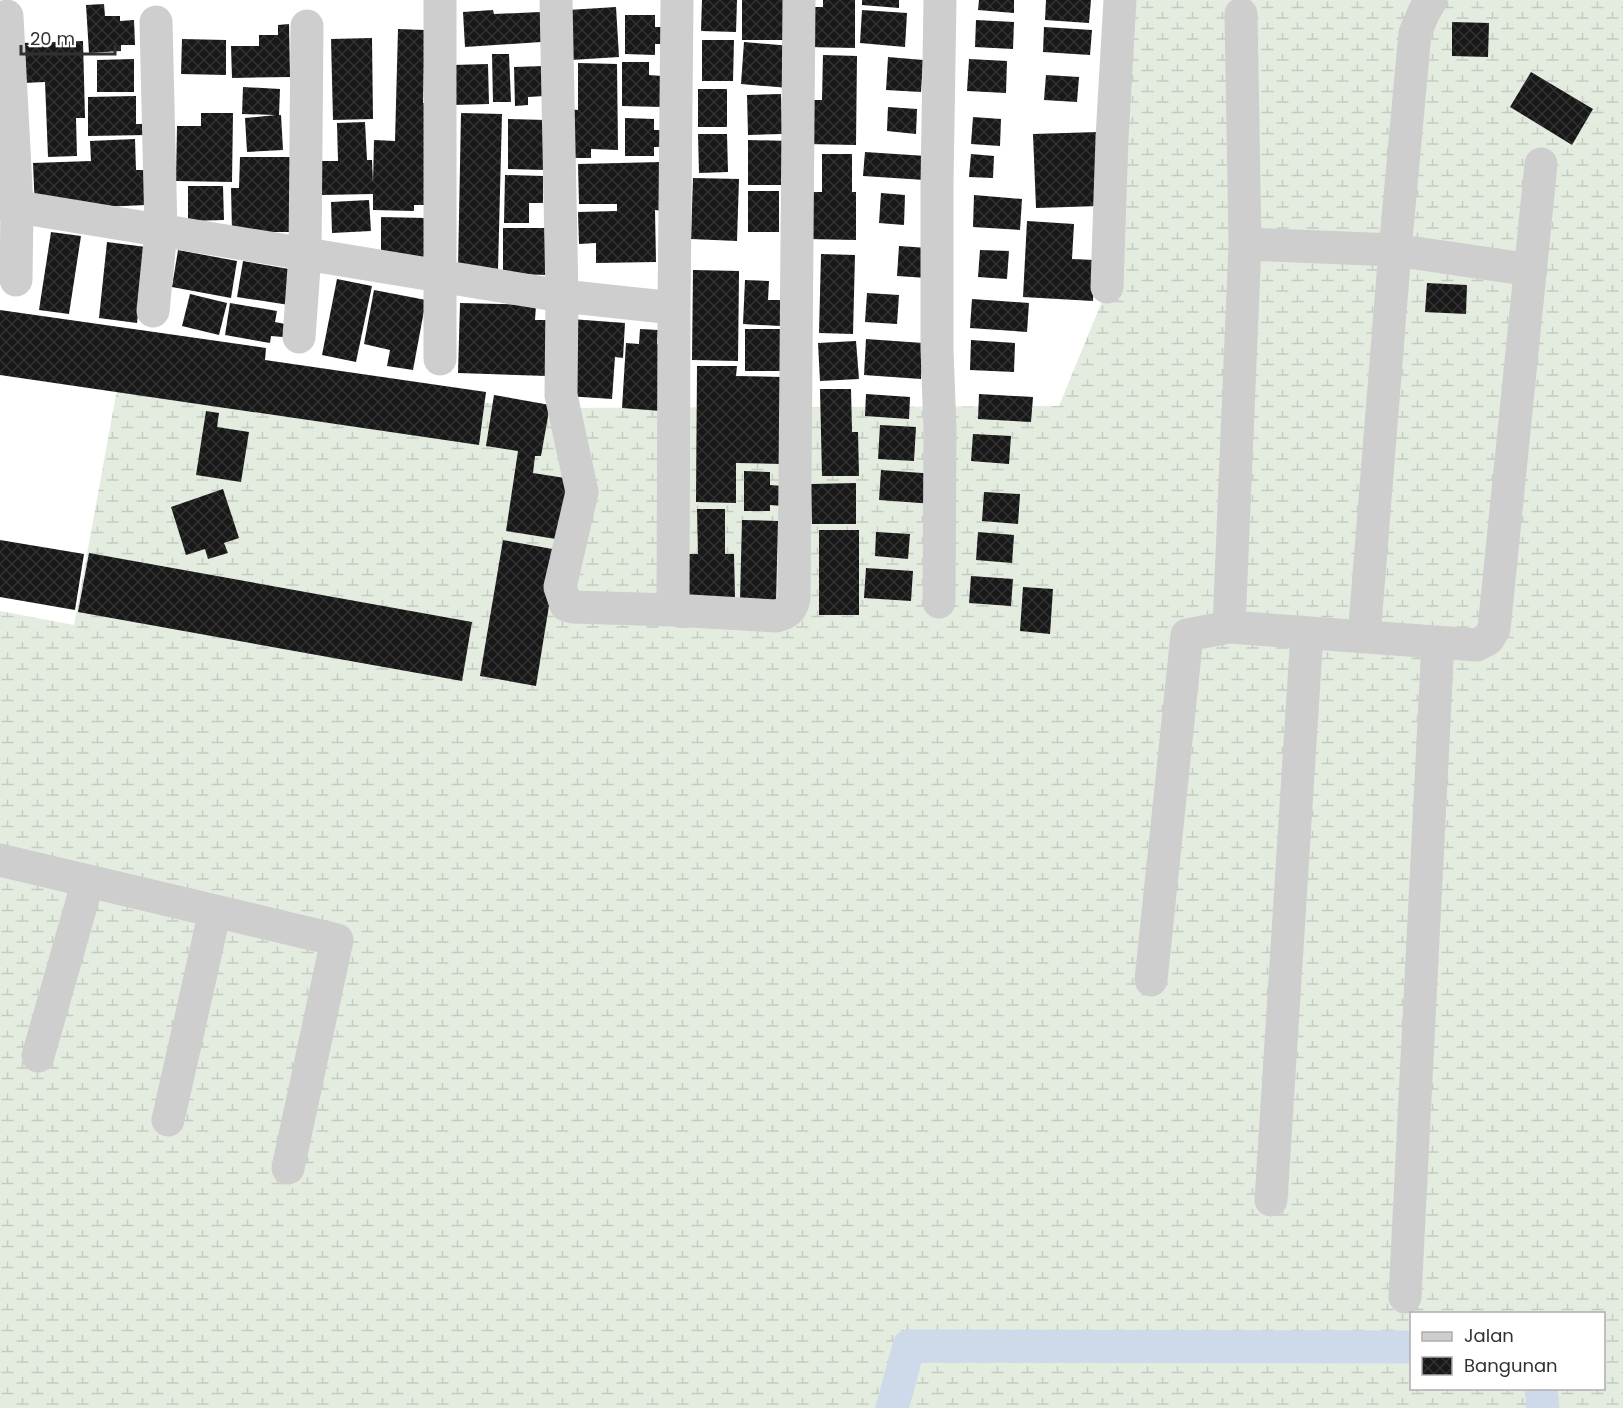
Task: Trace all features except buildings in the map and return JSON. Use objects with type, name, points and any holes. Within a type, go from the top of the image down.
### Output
[{"type":"street","points":[[440,359],[441,0]]},
{"type":"street","points":[[556,0],[562,296],[561,395],[582,492],[560,587],[562,596],[566,605],[573,607],[776,616],[792,608],[794,598],[799,0]]},
{"type":"street","points":[[673,610],[677,0]]},
{"type":"street","points":[[939,602],[940,430],[937,326],[940,0]]},
{"type":"street","points":[[1107,287],[1120,0]]},
{"type":"street","points":[[1364,637],[1415,33],[1431,0]]},
{"type":"street","points":[[1229,627],[1245,244],[1241,14]]},
{"type":"street","points":[[7,16],[8,206],[16,280]]},
{"type":"street","points":[[153,312],[161,231],[156,22]]},
{"type":"street","points":[[299,337],[305,254],[307,26]]},
{"type":"street","points":[[1151,980],[1187,635],[1229,627],[1477,645],[1488,639],[1494,629],[1541,164]]},
{"type":"street","points":[[8,206],[562,296],[674,308]]},
{"type":"street","points":[[1245,244],[1395,250],[1531,270]]},
{"type":"street","points":[[1271,1200],[1307,633]]},
{"type":"street","points":[[1405,1298],[1438,642]]},
{"type":"street","points":[[0,860],[337,940],[288,1168]]},
{"type":"street","points":[[38,1056],[88,881]]},
{"type":"street","points":[[168,1120],[215,911]]},
{"type":"green space","points":[[1110,0],[1623,0],[1623,1408],[0,1408],[0,611],[74,625],[120,373],[551,408],[1059,406],[1114,272]]},
{"type":"waterway","points":[[892,1408],[909,1346],[1410,1347]]},
{"type":"waterway","points":[[1541,1390],[1543,1408]]}]
